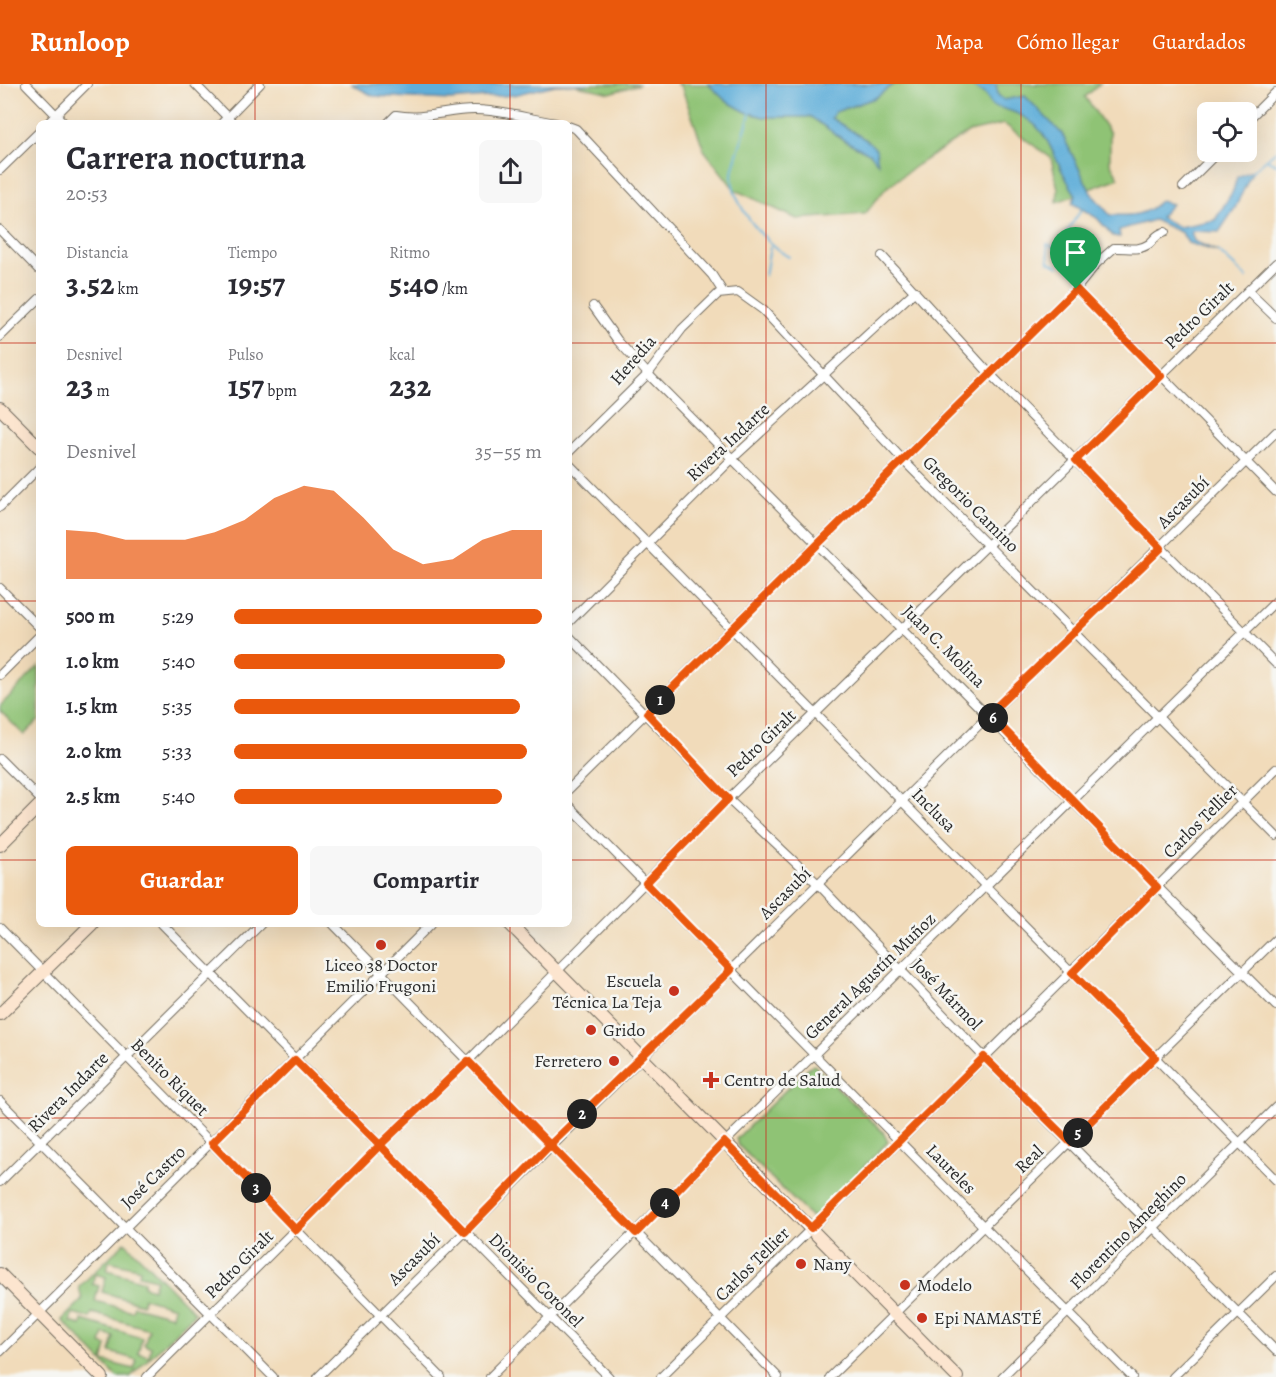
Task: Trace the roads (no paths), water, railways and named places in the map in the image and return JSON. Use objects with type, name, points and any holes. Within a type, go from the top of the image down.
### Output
[{"type":"main road","points":[[0,408],[36,444]]},
{"type":"main road","points":[[0,845],[36,809]]},
{"type":"main road","points":[[0,1014],[89,927]]},
{"type":"main road","points":[[513,927],[957,1377]]},
{"type":"main road","points":[[0,1274],[102,1377]]},
{"type":"street","points":[[26,84],[61,120]]},
{"type":"street","points":[[51,120],[87,84]]},
{"type":"street","points":[[195,84],[227,120]]},
{"type":"street","points":[[229,120],[260,84]]},
{"type":"street","points":[[1257,111],[1276,92]]},
{"type":"street","points":[[391,120],[396,115],[413,118],[472,110],[492,111],[540,120]]},
{"type":"street","points":[[572,128],[576,129],[692,253],[723,292]]},
{"type":"street","points":[[0,170],[36,135]]},
{"type":"street","points":[[1183,187],[1208,162]]},
{"type":"street","points":[[0,230],[36,267]]},
{"type":"street","points":[[572,786],[1076,289],[1110,250],[1140,248],[1155,236],[1165,232]]},
{"type":"street","points":[[882,256],[990,374],[1276,664]]},
{"type":"street","name":"Pedro Giralt","points":[[147,1377],[380,1145],[468,1061],[815,713],[1276,263]]},
{"type":"street","points":[[1076,289],[1276,492]]},
{"type":"street","name":"Rivera Indarte","points":[[572,618],[733,458],[915,291]]},
{"type":"street","points":[[1248,291],[1276,318]]},
{"type":"street","name":"Heredia","points":[[572,449],[648,374],[682,329],[713,298],[723,292]]},
{"type":"street","name":"Gregorio Camino","points":[[723,292],[742,293],[763,310],[903,460],[1159,715],[1276,836]]},
{"type":"street","points":[[0,337],[36,301]]},
{"type":"street","name":"Juan C. Molina","points":[[593,306],[618,341],[648,374],[989,714],[1276,1006]]},
{"type":"street","name":"Ascasubí","points":[[318,1377],[550,1145],[1161,548],[1276,432]]},
{"type":"street","name":"Inclusa","points":[[572,467],[1276,1180]]},
{"type":"street","points":[[0,507],[36,471]]},
{"type":"street","points":[[0,588],[36,624]]},
{"type":"street","name":"General Agustín Muñoz","points":[[489,1377],[636,1233],[724,1142],[1276,601]]},
{"type":"street","points":[[0,675],[36,639]]},
{"type":"street","name":"José Mármol","points":[[572,639],[647,713],[728,799],[818,884],[984,1057],[1276,1351]]},
{"type":"street","points":[[0,759],[36,795]]},
{"type":"street","name":"Carlos Tellier","points":[[661,1377],[1276,770]]},
{"type":"street","name":"Laureles","points":[[572,809],[816,1053],[1132,1377]]},
{"type":"street","name":"Dionisio Coronel","points":[[165,927],[609,1377]]},
{"type":"street","name":"Rivera Indarte","points":[[0,1182],[258,927]]},
{"type":"street","points":[[336,927],[778,1377]]},
{"type":"street","name":"José Castro","points":[[0,1352],[427,927]]},
{"type":"street","name":"Benito Riquet","points":[[0,928],[441,1377]]},
{"type":"street","name":"Real","points":[[830,1377],[1276,939]]},
{"type":"street","points":[[0,1101],[273,1377]]},
{"type":"street","name":"Florentino Ameghino","points":[[1002,1377],[1276,1107]]},
{"type":"street","points":[[1173,1377],[1276,1276]]},
{"type":"water","points":[[351,84],[589,84],[555,85],[514,95],[450,100],[373,96]]},
{"type":"water","points":[[708,84],[894,84],[875,98],[835,112],[831,118],[868,141],[876,149],[878,163],[871,154],[844,140],[811,117],[764,117],[746,112],[726,101]]},
{"type":"water","points":[[969,84],[996,84],[998,95],[1004,100],[1025,96],[1062,134],[1091,193],[1110,215],[1137,214],[1149,210],[1160,201],[1172,204],[1160,217],[1179,227],[1215,220],[1233,191],[1237,177],[1253,170],[1235,208],[1219,232],[1191,231],[1194,241],[1219,252],[1188,243],[1182,233],[1154,220],[1119,230],[1120,237],[1113,236],[1097,218],[1072,203],[1076,195],[1046,138],[1038,128],[1012,111],[992,106],[986,95]]},
{"type":"waterway","points":[[751,110],[733,168],[732,180],[735,193],[758,231],[779,251],[789,257]]},
{"type":"waterway","points":[[1251,172],[1276,151]]},
{"type":"waterway","points":[[1268,160],[1276,164]]},
{"type":"waterway","points":[[1059,267],[1049,262],[1047,244],[1060,250],[1066,246],[1066,233],[1081,210]]},
{"type":"waterway","points":[[765,276],[770,247]]},
{"type":"waterway","points":[[1218,251],[1247,278]]},
{"type":"place","name":"Liceo 38 Doctor Emilio Frugoni","points":[[381,945]]},
{"type":"place","name":"Escuela Técnica La Teja","points":[[674,991]]},
{"type":"place","name":"Grido","points":[[591,1030]]},
{"type":"place","name":"Ferretero","points":[[614,1061]]},
{"type":"place","name":"Centro de Salud","points":[[711,1080]]},
{"type":"place","name":"Nany","points":[[801,1264]]},
{"type":"place","name":"Modelo","points":[[905,1285]]},
{"type":"place","name":"Epi NAMASTÉ","points":[[922,1318]]}]
